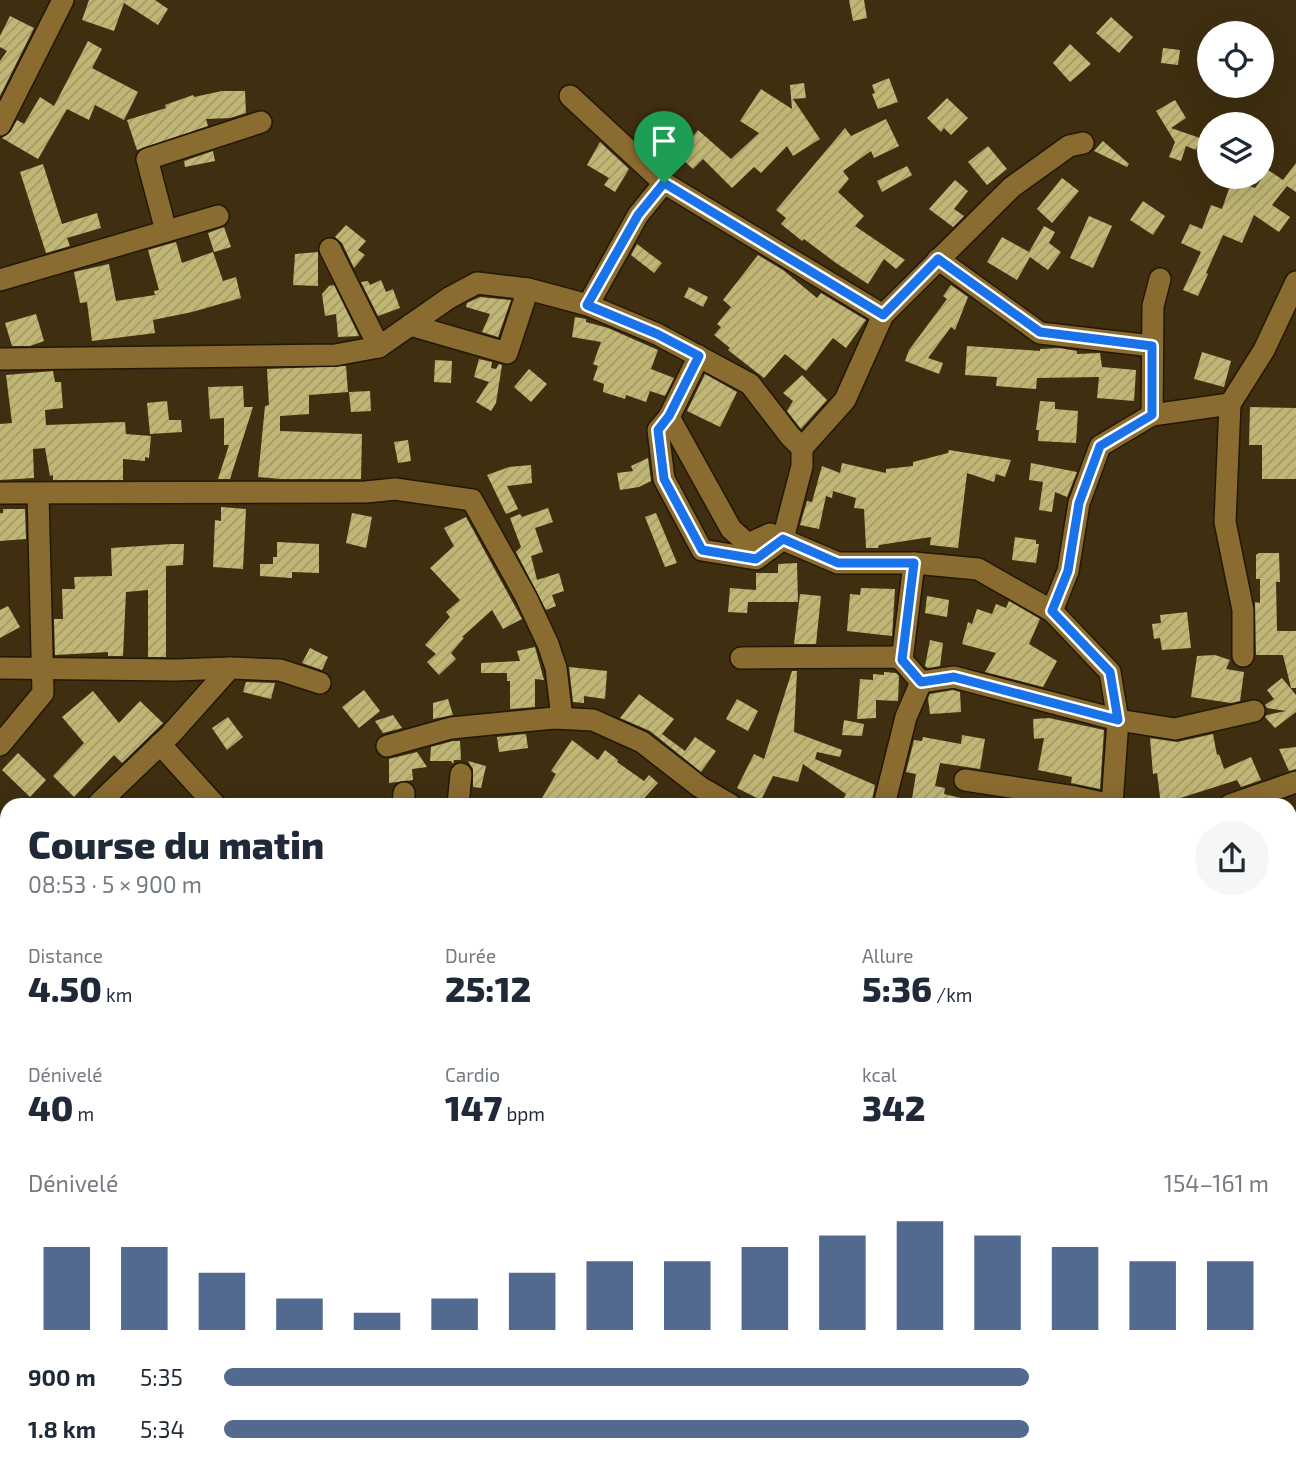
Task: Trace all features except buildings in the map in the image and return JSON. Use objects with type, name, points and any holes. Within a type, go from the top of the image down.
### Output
[{"type":"street","points":[[0,125],[64,0]]},
{"type":"street","points":[[570,96],[664,183],[883,315]]},
{"type":"street","points":[[166,231],[147,159],[261,122]]},
{"type":"street","points":[[699,356],[669,416],[658,430],[664,479],[702,550],[756,559],[783,539],[802,466],[803,448],[845,400],[883,315],[1012,187],[1069,146],[1083,144]]},
{"type":"street","points":[[587,305],[638,215],[664,183]]},
{"type":"street","points":[[0,280],[218,216]]},
{"type":"street","points":[[330,249],[379,347]]},
{"type":"street","points":[[938,259],[1040,332],[1152,346]]},
{"type":"street","points":[[1152,415],[1153,306],[1160,279]]},
{"type":"street","points":[[1243,656],[1243,610],[1225,522],[1230,404],[1264,350],[1296,282]]},
{"type":"street","points":[[0,359],[335,355],[379,347],[449,298],[477,284],[528,289],[587,305],[657,334],[750,384],[785,430],[803,448]]},
{"type":"street","points":[[410,326],[507,354],[528,289]]},
{"type":"street","points":[[1052,611],[1068,571],[1079,503],[1100,446],[1152,415],[1230,404]]},
{"type":"street","points":[[669,416],[731,528],[748,544],[770,534],[838,563],[914,563],[978,569],[1052,611],[1110,672],[1118,720],[1112,798]]},
{"type":"street","points":[[0,493],[366,492],[395,489],[472,500],[526,597],[548,644],[556,668],[562,718]]},
{"type":"street","points":[[0,745],[43,693],[38,494]]},
{"type":"street","points":[[902,660],[914,563]]},
{"type":"street","points":[[741,658],[895,657],[902,660],[921,682]]},
{"type":"street","points":[[0,668],[280,670],[320,683]]},
{"type":"street","points":[[104,798],[160,744],[230,668]]},
{"type":"street","points":[[921,682],[954,677],[1118,720],[1175,729],[1254,711]]},
{"type":"street","points":[[886,798],[906,717],[921,682]]},
{"type":"street","points":[[387,746],[451,728],[562,718],[593,720],[642,742],[700,787],[719,798]]},
{"type":"street","points":[[160,744],[209,798]]},
{"type":"street","points":[[459,798],[461,774]]},
{"type":"street","points":[[965,780],[1080,798]]},
{"type":"street","points":[[1250,798],[1296,782]]},
{"type":"route","points":[[664,183],[883,315],[938,259],[1040,332],[1152,346],[1152,415],[1100,446],[1079,503],[1068,571],[1052,611],[1110,672],[1118,720],[954,677],[921,682],[902,660],[914,563],[838,563],[783,539],[756,559],[702,550],[664,479],[658,430],[669,416],[699,356],[657,334],[587,305],[638,215],[664,183]]}]
